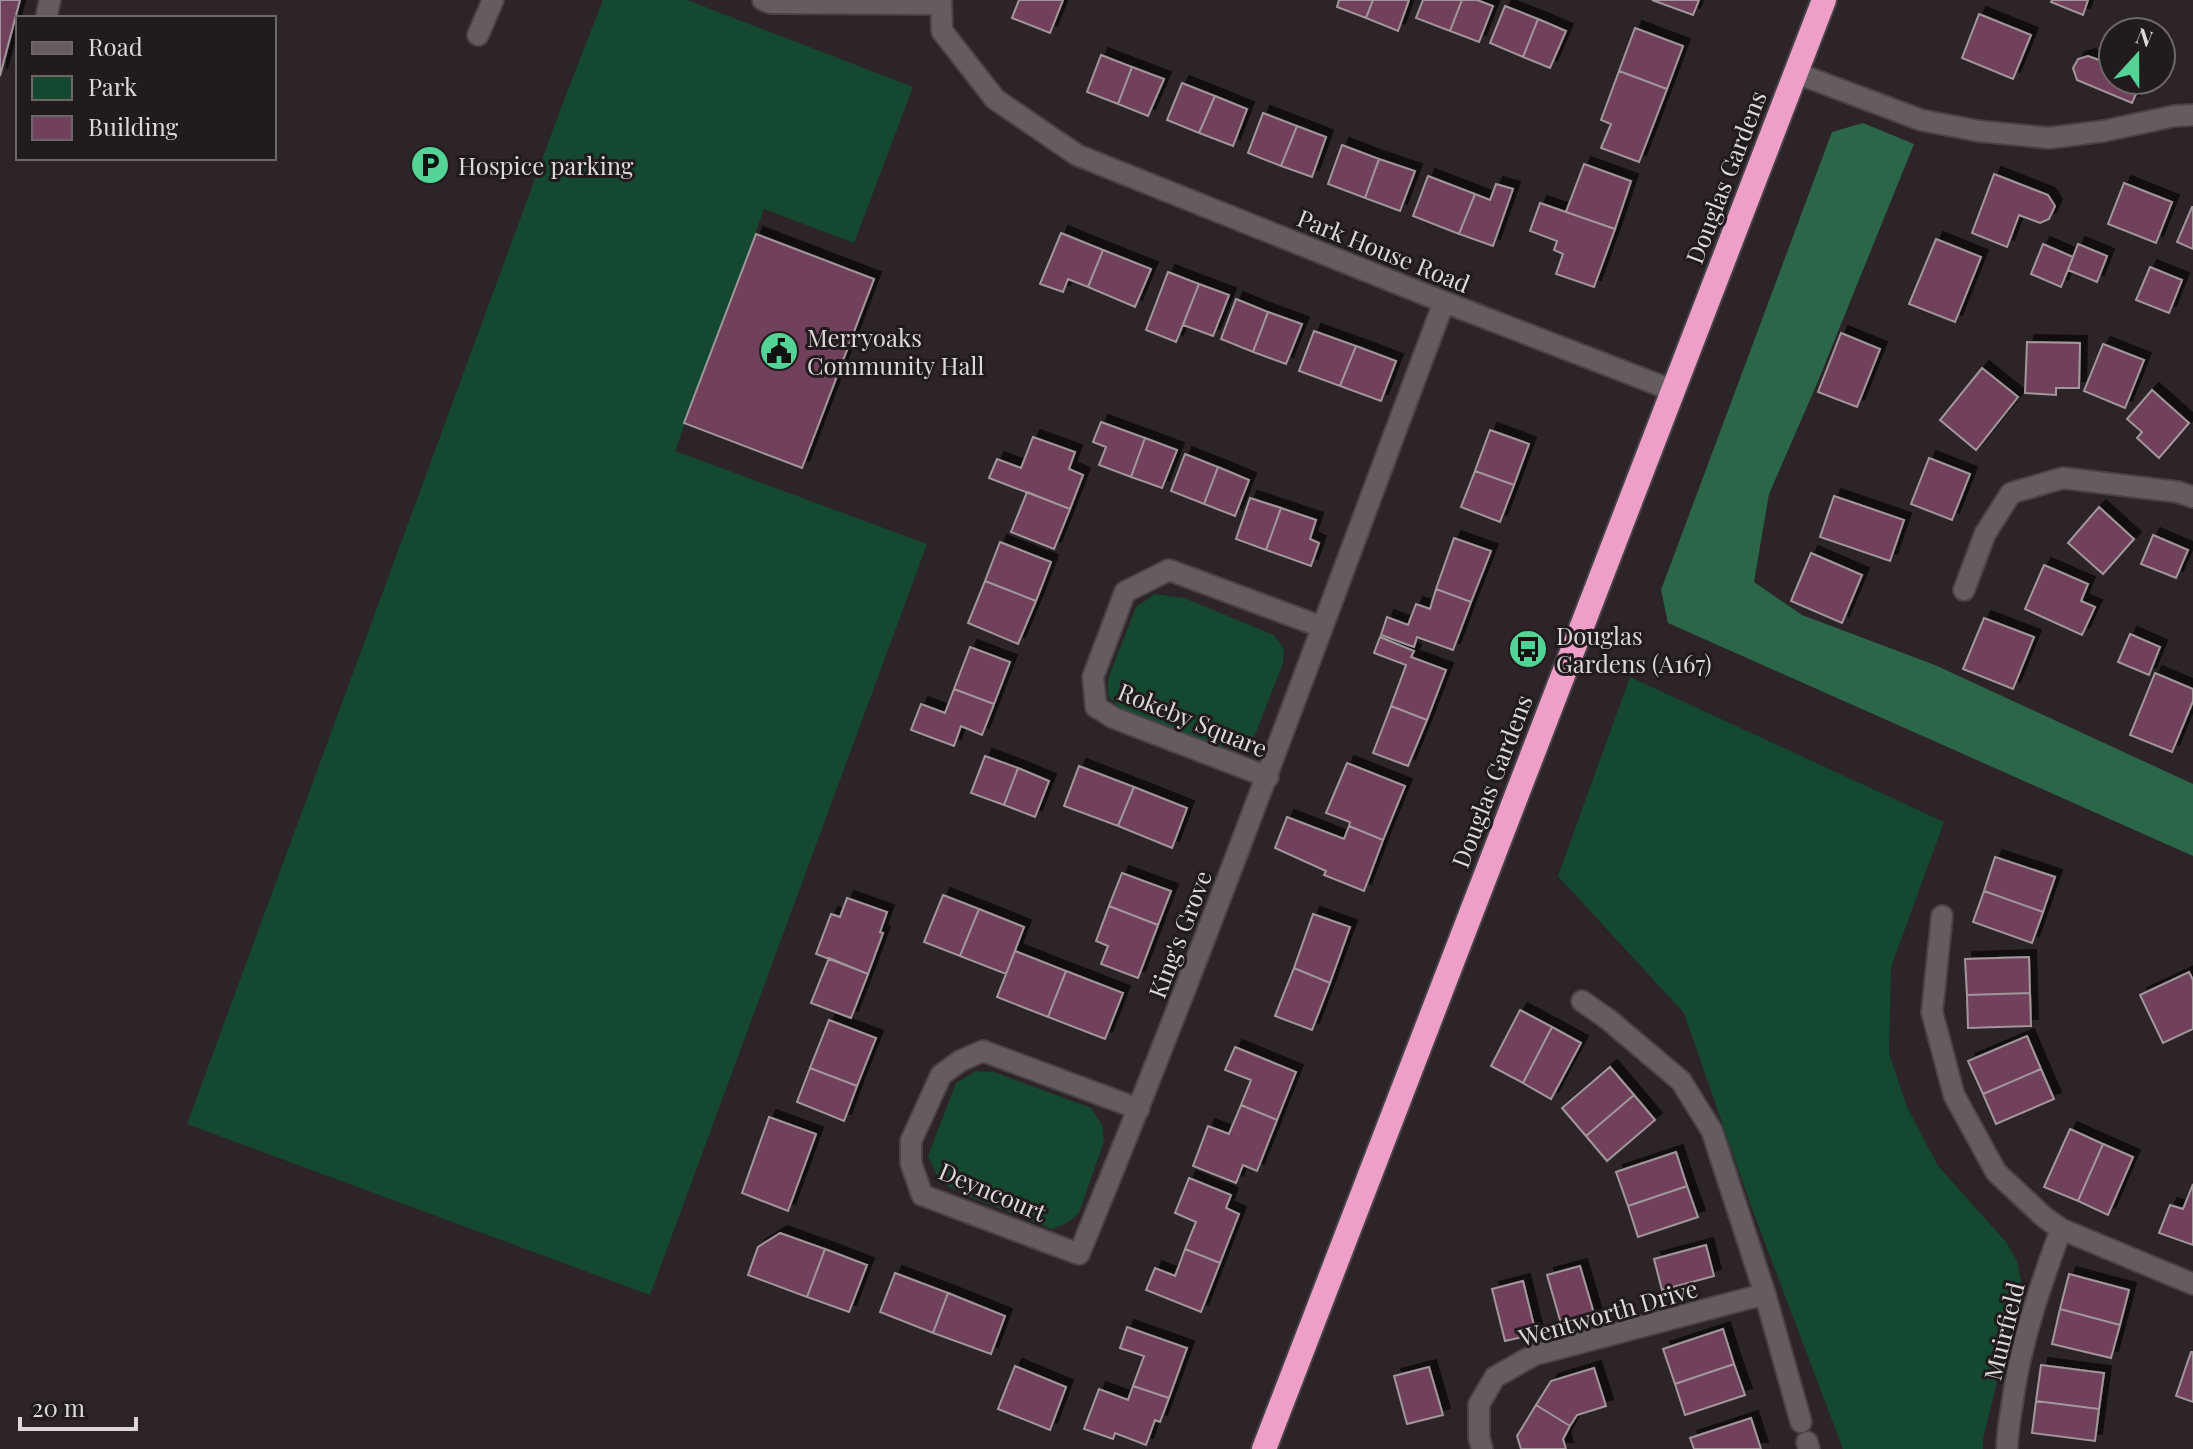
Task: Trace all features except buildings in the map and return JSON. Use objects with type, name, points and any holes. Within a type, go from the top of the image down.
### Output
[{"type":"highway","name":"Douglas Gardens","points":[[1264,1449],[1824,0]]},
{"type":"street","points":[[478,35],[493,0]]},
{"type":"street","points":[[763,0],[771,3],[941,2]]},
{"type":"street","name":"Park House Road","points":[[941,2],[942,31],[995,99],[1077,155],[1672,390]]},
{"type":"street","points":[[1796,73],[1921,120],[1978,131],[2049,138],[2193,115]]},
{"type":"street","name":"King's Grove","points":[[1139,1109],[1268,777],[1444,302]]},
{"type":"street","points":[[1964,590],[1985,534],[2011,493],[2063,478],[2178,492],[2193,497]]},
{"type":"street","name":"Rokeby Square","points":[[1268,777],[1114,718],[1096,707],[1093,677],[1125,592],[1169,570],[1322,627]]},
{"type":"street","points":[[1942,916],[1932,1012],[1954,1095],[1996,1172],[2061,1229],[2193,1284]]},
{"type":"street","points":[[1582,1001],[1681,1081],[1712,1131],[1765,1294],[1806,1438]]},
{"type":"street","name":"Deyncourt","points":[[983,1051],[1139,1109],[1079,1254],[922,1195],[911,1163],[911,1141],[941,1075],[960,1061],[983,1051]]},
{"type":"street","name":"Muirfield","points":[[2007,1449],[2022,1349],[2035,1301],[2061,1229]]},
{"type":"street","name":"Wentworth Drive","points":[[1482,1449],[1479,1404],[1495,1377],[1534,1355],[1765,1294]]},
{"type":"green space","points":[[603,0],[687,0],[913,87],[854,243],[764,209],[675,451],[927,544],[650,1295],[187,1124]]},
{"type":"green space","points":[[1863,123],[1914,144],[1769,494],[1754,582],[1802,615],[1935,665],[2193,784],[2193,856],[1668,623],[1661,590],[1832,132]]},
{"type":"green space","points":[[1155,594],[1184,598],[1274,635],[1284,649],[1283,663],[1251,745],[1238,750],[1209,744],[1119,708],[1108,696],[1108,679],[1136,607]]},
{"type":"green space","points":[[1630,677],[1944,822],[1891,967],[1889,1053],[1907,1107],[1938,1166],[2006,1242],[2017,1261],[2021,1282],[1983,1449],[1843,1449],[1751,1206],[1684,1013],[1558,876]]},
{"type":"green space","points":[[976,1071],[994,1072],[1091,1108],[1102,1125],[1104,1141],[1079,1213],[1067,1223],[1052,1229],[940,1182],[928,1156],[956,1083]]},
{"type":"place","name":"Hospice parking","points":[[430,165]]},
{"type":"place","name":"Merryoaks Community Hall","points":[[779,351]]},
{"type":"place","name":"Douglas Gardens (A167)","points":[[1528,649]]}]
